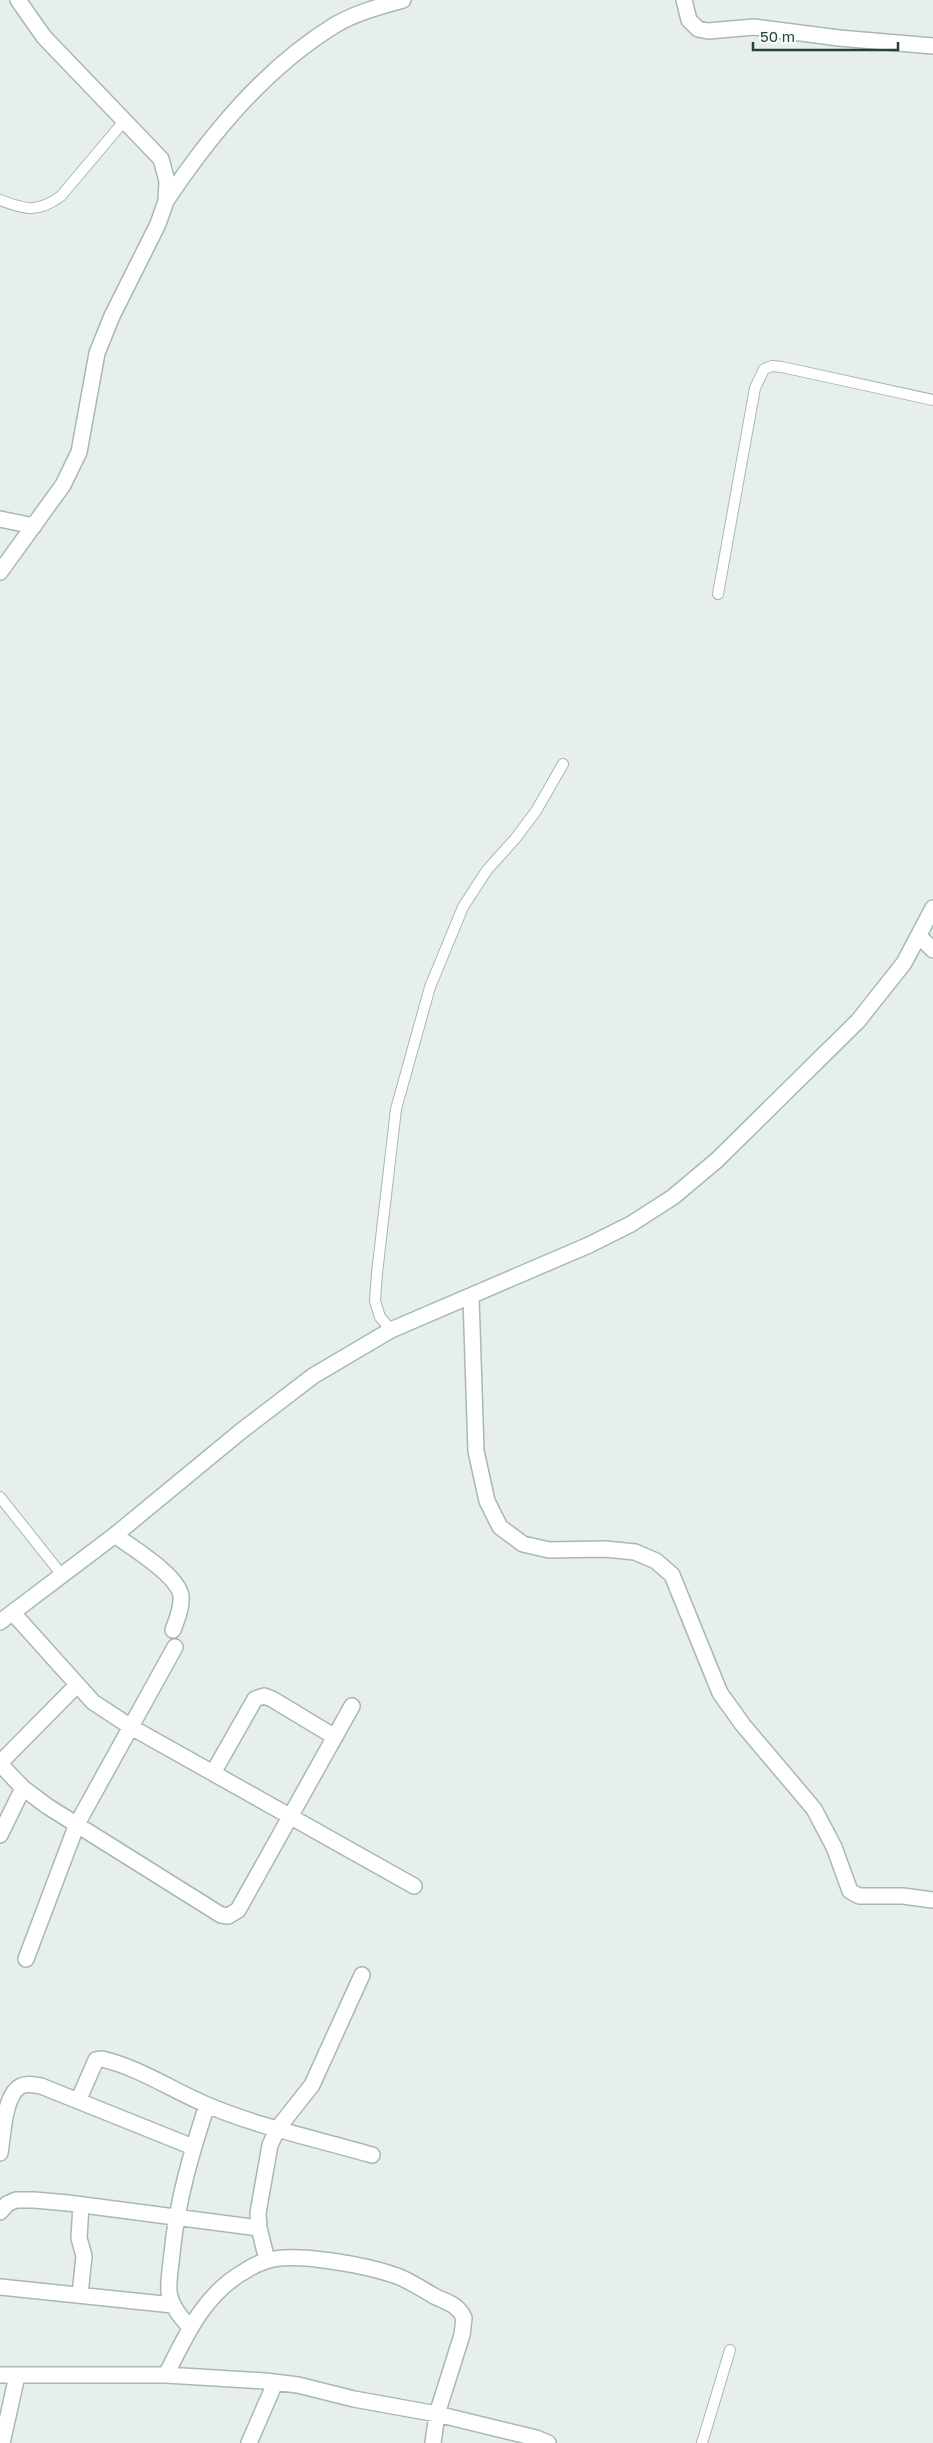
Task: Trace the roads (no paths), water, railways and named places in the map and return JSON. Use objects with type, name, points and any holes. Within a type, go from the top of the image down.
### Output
[{"type":"street","points":[[18,0],[44,37],[161,159],[167,181],[166,201]]},
{"type":"street","points":[[0,572],[63,485],[79,452],[97,353],[112,316],[158,224],[166,201],[199,152],[232,113],[289,58],[336,24],[382,5],[403,0]]},
{"type":"street","points":[[684,0],[689,20],[698,29],[702,30],[754,27],[839,38],[933,46]]},
{"type":"street","points":[[0,519],[34,526]]},
{"type":"street","points":[[0,1622],[115,1535],[240,1432],[313,1376],[391,1330],[589,1245],[631,1224],[680,1191],[717,1160],[858,1021],[904,963],[933,908]]},
{"type":"street","points":[[919,936],[933,950]]},
{"type":"street","points":[[471,1297],[476,1451],[487,1501],[500,1527],[523,1544],[549,1550],[605,1549],[635,1552],[656,1561],[672,1575],[720,1693],[743,1725],[814,1809],[834,1847],[850,1891],[859,1896],[903,1896],[933,1900]]},
{"type":"street","points":[[115,1535],[171,1578],[181,1594],[181,1607],[173,1630]]},
{"type":"street","points":[[13,1613],[76,1686],[93,1702],[131,1727],[414,1886]]},
{"type":"street","points":[[26,1959],[77,1824],[175,1647]]},
{"type":"street","points":[[76,1686],[0,1764],[23,1788],[47,1806],[221,1915],[228,1916],[238,1910],[352,1706]]},
{"type":"street","points":[[213,1773],[255,1699],[264,1696],[272,1698],[335,1737]]},
{"type":"street","points":[[0,1835],[23,1788]]},
{"type":"street","points":[[267,2260],[259,2228],[258,2213],[270,2145],[278,2128],[312,2085],[362,1975]]},
{"type":"street","points":[[78,2101],[96,2060],[102,2059],[142,2073],[207,2105],[372,2155]]},
{"type":"street","points":[[0,2153],[7,2107],[12,2094],[20,2086],[30,2084],[41,2086],[193,2147]]},
{"type":"street","points":[[190,2327],[178,2316],[173,2305],[169,2292],[170,2275],[176,2216],[193,2147],[207,2105]]},
{"type":"street","points":[[2,2206],[16,2200],[81,2204],[259,2228]]},
{"type":"street","points":[[80,2295],[84,2256],[84,2250],[79,2238],[81,2204]]},
{"type":"street","points":[[166,2375],[190,2327],[205,2304],[224,2284],[245,2270],[267,2260],[291,2258],[329,2261],[380,2270],[400,2277],[462,2311],[464,2325],[462,2335],[436,2414],[432,2443]]},
{"type":"street","points":[[0,2287],[173,2305]]},
{"type":"street","points":[[0,2374],[17,2376],[166,2375],[275,2383],[436,2414],[536,2438],[548,2443]]},
{"type":"street","points":[[2,2443],[17,2376]]},
{"type":"street","points":[[250,2443],[275,2383]]},
{"type":"lane","points":[[0,200],[26,209],[48,205],[61,196],[125,120]]},
{"type":"lane","points":[[718,594],[755,388],[764,369],[772,366],[782,367],[933,400]]},
{"type":"lane","points":[[391,1330],[380,1317],[375,1301],[376,1273],[396,1108],[430,987],[463,907],[487,870],[515,840],[536,811],[563,764]]},
{"type":"lane","points":[[0,1498],[62,1575]]},
{"type":"lane","points":[[702,2443],[730,2350]]}]
